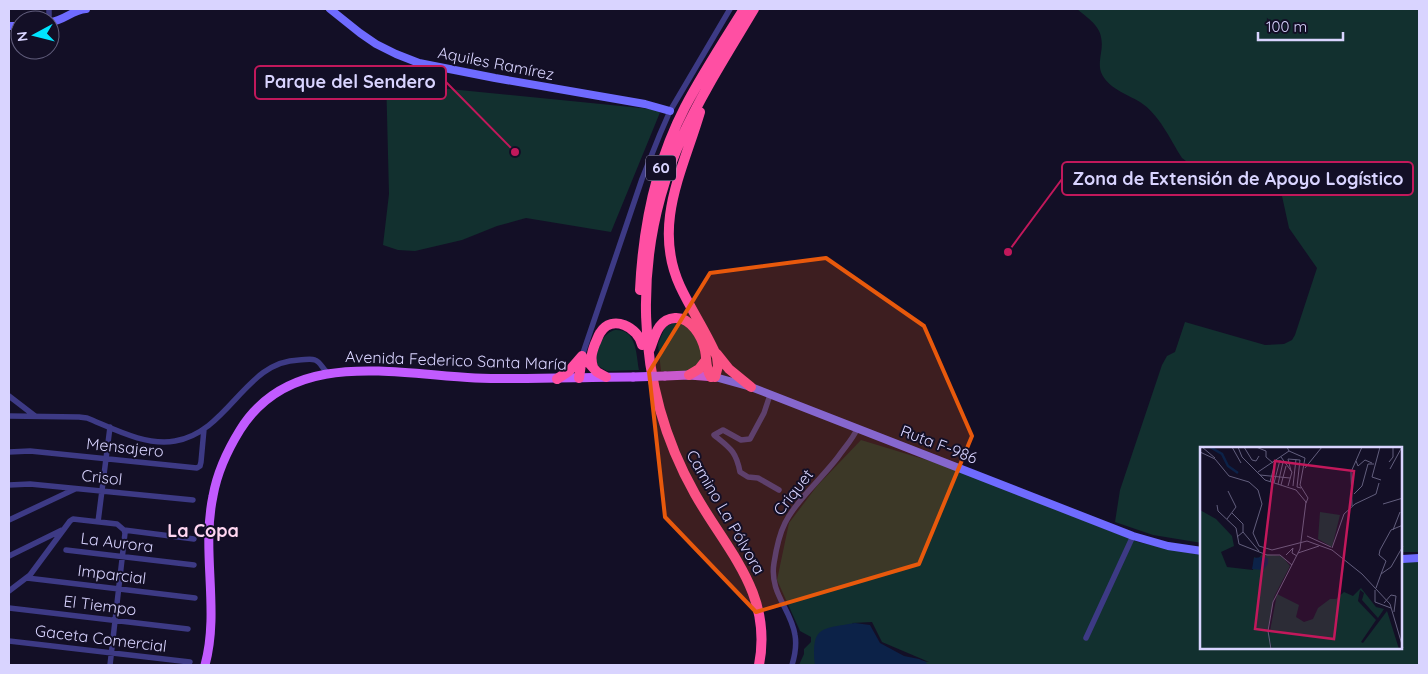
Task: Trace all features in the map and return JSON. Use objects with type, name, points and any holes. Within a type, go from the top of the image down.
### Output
[{"type":"highway","name":"Camino La Pólvora","points":[[744,9],[686,107],[669,143],[648,219],[642,264],[640,309],[642,346],[650,395],[663,440],[689,496],[734,565],[747,594],[755,630],[753,665]]},
{"type":"highway","name":"Camino La Pólvora","points":[[754,9],[689,123],[675,155],[655,223],[646,298],[649,355],[656,398],[673,449],[694,493],[733,552],[753,593],[761,631],[759,665]]},
{"type":"highway","points":[[706,92],[673,195],[668,233],[673,264],[680,285],[718,362],[713,377]]},
{"type":"highway","points":[[649,355],[659,327],[665,321],[676,318],[684,319],[690,323],[704,347],[707,368],[713,377]]},
{"type":"highway","points":[[579,378],[600,332],[607,327],[615,324],[624,324],[631,328],[640,338],[642,346]]},
{"type":"highway","points":[[713,349],[729,369],[752,387]]},
{"type":"highway","points":[[587,360],[599,374],[606,377]]},
{"type":"highway","points":[[557,379],[587,360]]},
{"type":"highway","points":[[689,375],[699,369],[706,360]]},
{"type":"main road","points":[[60,20],[75,12],[86,9]]},
{"type":"main road","name":"Aquiles Ramírez","points":[[330,9],[376,44],[396,54],[419,62],[495,78],[645,104],[670,111]]},
{"type":"main road","name":"Avenida Federico Santa María","points":[[205,665],[210,628],[210,511],[217,480],[231,445],[248,418],[259,405],[278,391],[294,382],[311,376],[363,371],[476,378],[557,379],[665,376]]},
{"type":"main road","name":"Ruta F-986","points":[[665,376],[713,377],[752,387],[1133,536],[1168,546],[1200,551]]},
{"type":"main road","points":[[1403,559],[1419,558]]},
{"type":"street","points":[[587,360],[642,179],[670,111],[730,9]]},
{"type":"street","points":[[9,416],[87,418],[144,439],[165,442],[186,438],[204,429],[222,415],[263,372],[281,362],[316,360],[328,373]]},
{"type":"street","points":[[770,395],[764,413],[750,439],[741,440],[723,430],[714,435],[733,451],[738,461],[740,472],[748,477],[758,478],[780,490]]},
{"type":"street","points":[[9,396],[35,416]]},
{"type":"street","points":[[98,522],[110,427]]},
{"type":"street","name":"Mensajero","points":[[9,452],[30,451],[197,468],[201,462],[204,429]]},
{"type":"street","name":"Criquet","points":[[792,665],[795,653],[795,635],[777,595],[773,576],[773,564],[780,534],[789,516],[835,461],[857,429]]},
{"type":"street","name":"Crisol","points":[[9,485],[30,484],[193,500]]},
{"type":"street","points":[[9,520],[76,488]]},
{"type":"street","points":[[9,591],[34,571],[73,519],[117,524],[124,530],[194,539]]},
{"type":"street","points":[[9,556],[64,529]]},
{"type":"street","points":[[110,665],[120,588],[124,530]]},
{"type":"street","points":[[1086,638],[1133,536]]},
{"type":"street","name":"La Aurora","points":[[66,550],[194,565]]},
{"type":"street","name":"Imparcial","points":[[27,578],[195,598]]},
{"type":"street","name":"El Tiempo","points":[[9,608],[188,629]]},
{"type":"street","name":"Gaceta Comercial","points":[[9,641],[190,662]]},
{"type":"highlighted area","points":[[826,258],[924,326],[972,436],[919,564],[756,612],[665,517],[649,372],[710,273]]},
{"type":"green space","points":[[1077,9],[1419,9],[1419,552],[1403,552],[1403,447],[1200,447],[1200,543],[1153,535],[1115,522],[1120,490],[1162,365],[1167,356],[1175,352],[1185,322],[1265,345],[1284,344],[1292,340],[1295,335],[1317,268],[1289,228],[1282,196],[1248,173],[1186,161],[1182,158],[1164,127],[1153,113],[1140,102],[1118,90],[1104,78],[1100,70],[1102,45],[1100,32]]},
{"type":"green space","points":[[386,75],[439,88],[661,110],[611,232],[526,218],[497,226],[462,240],[415,251],[398,250],[383,245],[389,194]]},
{"type":"green space","points":[[676,322],[688,326],[700,345],[700,361],[691,371],[661,371],[658,344],[665,327]]},
{"type":"green space","points":[[615,330],[628,334],[631,338],[636,350],[639,370],[607,371],[598,366],[596,356],[599,345],[606,335]]},
{"type":"green space","points":[[861,440],[943,465],[1138,542],[1200,555],[1200,649],[1403,649],[1403,562],[1419,561],[1419,665],[799,665],[804,649],[811,642],[811,637],[800,631],[777,580],[789,523],[817,486]],"holes":[[[872,622],[882,642],[929,662],[897,654],[869,637],[852,623]]]},
{"type":"water","points":[[855,623],[870,625],[880,643],[904,656],[926,662],[927,665],[815,665],[814,652],[817,636],[826,629]]},
{"type":"place","name":"Parque del Sendero","points":[[515,152]]},
{"type":"place","name":"Zona de Extensión de Apoyo Logístico","points":[[1008,252]]},
{"type":"district","name":"La Copa","points":[[203,531]]}]
